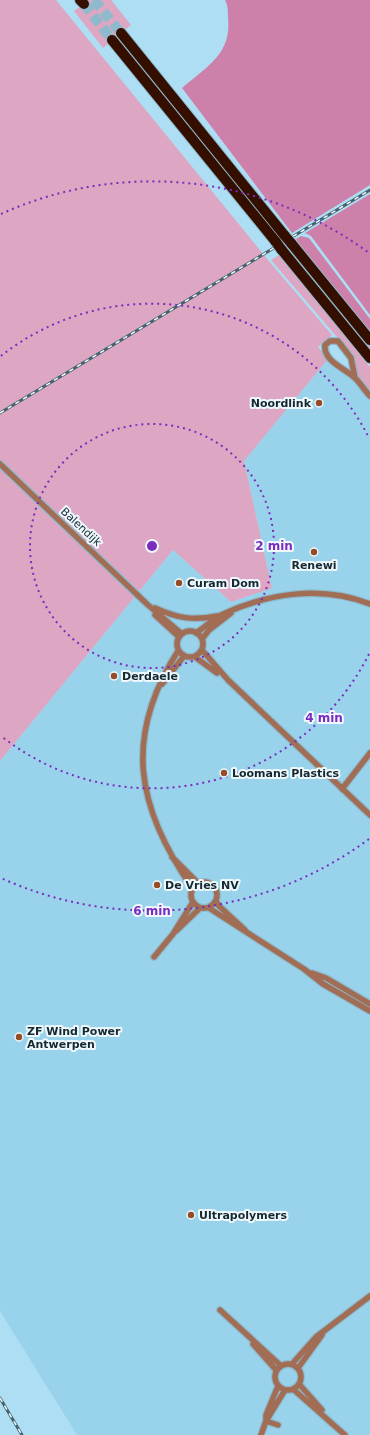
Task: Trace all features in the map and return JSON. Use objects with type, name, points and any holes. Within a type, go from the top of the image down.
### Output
[{"type":"highway","points":[[121,33],[370,340]]},
{"type":"highway","points":[[112,40],[370,358]]},
{"type":"street","points":[[355,378],[351,358],[338,341],[330,340],[325,345],[328,356],[338,367],[355,378],[370,396]]},
{"type":"street","name":"Balendijk","points":[[0,464],[180,636]]},
{"type":"street","points":[[148,605],[170,615],[197,618],[222,615],[263,600],[299,594],[340,596],[370,604]]},
{"type":"street","points":[[233,612],[209,630],[202,639],[202,650],[228,680],[370,815]]},
{"type":"street","points":[[196,633],[222,615]]},
{"type":"street","points":[[192,889],[178,870],[156,826],[149,808],[142,770],[146,727],[153,702],[168,666],[178,651],[177,644],[180,636],[189,631],[196,633],[202,639]]},
{"type":"street","points":[[195,656],[202,650]]},
{"type":"street","points":[[178,651],[184,656],[195,656],[228,680]]},
{"type":"street","points":[[159,690],[184,656]]},
{"type":"street","points":[[342,789],[370,753]]},
{"type":"street","points":[[172,856],[198,883]]},
{"type":"street","points":[[209,908],[216,901],[217,896],[215,888],[207,883],[198,883],[192,889],[191,893],[193,902],[200,908],[209,908],[323,984],[370,1004]]},
{"type":"street","points":[[216,901],[219,906],[249,934]]},
{"type":"street","points":[[173,934],[193,902]]},
{"type":"street","points":[[154,957],[173,934],[200,908]]},
{"type":"street","points":[[351,997],[370,1011]]},
{"type":"street","points":[[292,1364],[308,1344],[370,1296]]},
{"type":"street","points":[[220,1310],[280,1365],[292,1364],[298,1368],[301,1376],[299,1384],[293,1389],[285,1390],[278,1386],[274,1378],[276,1370],[280,1365]]},
{"type":"street","points":[[298,1368],[323,1333]]},
{"type":"street","points":[[248,1337],[276,1370]]},
{"type":"street","points":[[299,1384],[332,1423]]},
{"type":"street","points":[[266,1421],[266,1415],[278,1386]]},
{"type":"street","points":[[293,1389],[345,1435]]},
{"type":"street","points":[[261,1435],[266,1421],[285,1390]]},
{"type":"street","points":[[266,1421],[278,1425]]},
{"type":"shaded area","points":[[0,0],[56,0],[268,260],[332,335],[318,347],[328,359],[244,461],[272,588],[231,602],[173,550],[0,761]]},
{"type":"shaded area","points":[[89,0],[111,0],[131,25],[103,48],[74,11]]},
{"type":"shaded area","points":[[225,0],[370,0],[370,185],[292,233],[182,88],[216,59],[222,50],[226,41],[228,30],[228,9]]},
{"type":"shaded area","points":[[192,126],[370,345],[370,353],[188,129]]},
{"type":"shaded area","points":[[370,194],[370,315],[311,236],[305,233]]},
{"type":"shaded area","points":[[301,236],[309,238],[370,319],[370,331],[299,244],[296,239]]},
{"type":"shaded area","points":[[279,255],[370,367],[370,392],[356,374],[354,357],[271,260]]},
{"type":"shaded area","points":[[328,359],[338,371],[351,378],[370,401],[370,1435],[77,1435],[0,1311],[0,761],[173,550],[231,602],[272,588],[244,461]]},
{"type":"tunnel","points":[[94,0],[121,33]]},
{"type":"tunnel","points":[[84,4],[112,40]]},
{"type":"railway","points":[[0,413],[370,190]]},
{"type":"railway","points":[[0,1398],[22,1435]]},
{"type":"place","name":"Noordlink","points":[[319,403]]},
{"type":"place","name":"Renewi","points":[[314,552]]},
{"type":"place","name":"Curam Dom","points":[[179,583]]},
{"type":"place","name":"Derdaele","points":[[114,676]]},
{"type":"place","name":"Loomans Plastics","points":[[224,773]]},
{"type":"place","name":"De Vries NV","points":[[157,885]]},
{"type":"place","name":"ZF Wind Power Antwerpen","points":[[19,1037]]},
{"type":"place","name":"Ultrapolymers","points":[[191,1215]]}]
